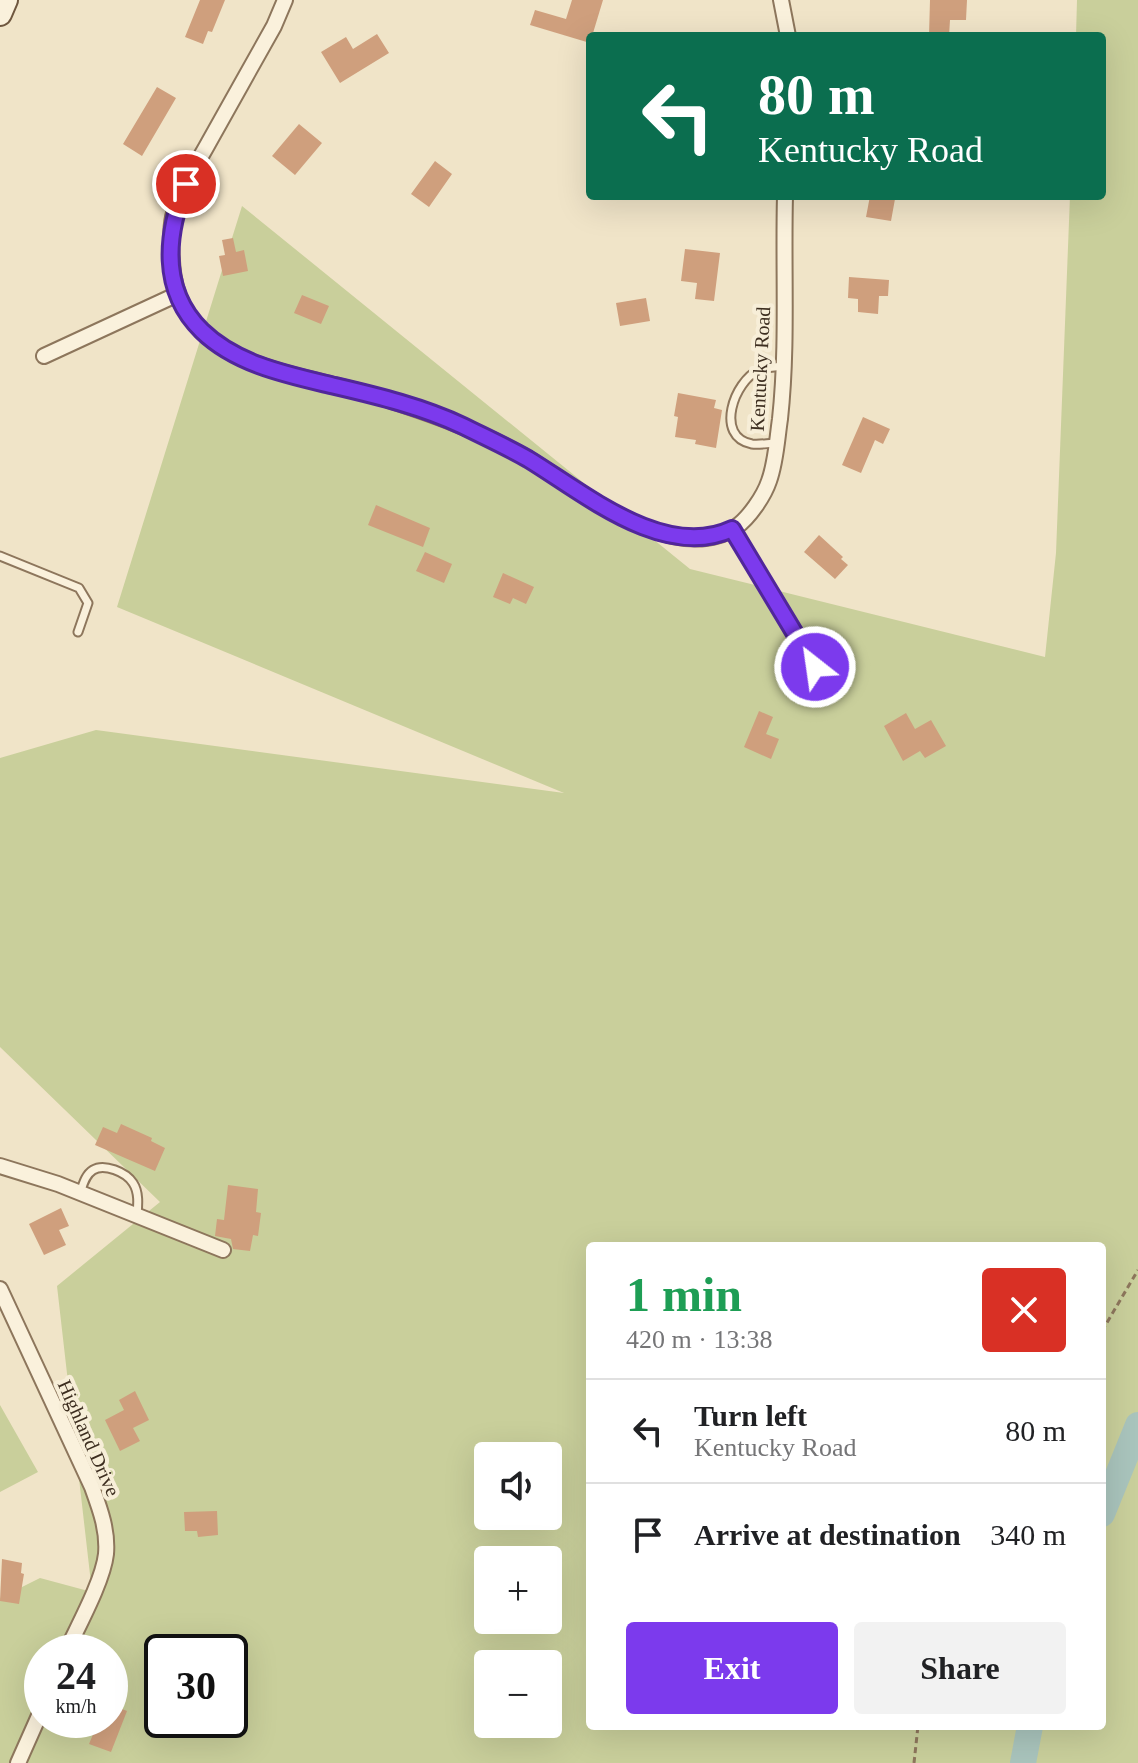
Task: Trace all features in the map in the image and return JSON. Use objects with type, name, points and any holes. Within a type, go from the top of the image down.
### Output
[{"type":"street","points":[[0,14],[6,0]]},
{"type":"street","points":[[285,0],[274,26],[186,184],[173,217],[173,278],[182,308],[225,351],[246,361],[451,420],[524,457],[651,531],[696,538],[718,535],[732,529],[815,667]]},
{"type":"street","points":[[781,0],[787,32]]},
{"type":"street","name":"Kentucky Road","points":[[732,529],[754,507],[769,483],[777,443],[783,366],[785,200]]},
{"type":"street","points":[[44,356],[178,294]]},
{"type":"street","points":[[0,1166],[80,1193],[223,1250]]},
{"type":"street","name":"Highland Drive","points":[[0,1289],[103,1517],[106,1540],[102,1569],[74,1634]]},
{"type":"street","points":[[18,1763],[29,1738]]},
{"type":"lane","points":[[777,443],[752,444],[739,438],[730,419],[736,395],[747,379],[759,370],[783,366]]},
{"type":"lane","points":[[0,556],[79,588],[88,603],[78,632]]},
{"type":"lane","points":[[80,1193],[86,1177],[94,1169],[105,1167],[123,1173],[133,1183],[138,1197],[137,1215]]},
{"type":"path","points":[[1106,1324],[1138,1270]]},
{"type":"path","points":[[914,1763],[918,1730]]},
{"type":"green space","points":[[1077,0],[1138,0],[1138,1763],[0,1763],[0,1598],[40,1578],[92,1592],[57,1286],[160,1202],[0,1047],[0,758],[96,730],[564,793],[117,607],[242,206],[690,569],[1045,657],[1056,553],[1070,200],[1106,200],[1106,32],[1076,32]]},
{"type":"green space","points":[[0,1405],[38,1472],[0,1492]]},
{"type":"building","points":[[200,0],[225,0],[212,32],[208,31],[203,44],[185,37]]},
{"type":"building","points":[[572,0],[603,0],[593,32],[586,32],[586,42],[530,25],[535,10],[566,19]]},
{"type":"building","points":[[930,0],[967,0],[966,20],[950,20],[949,32],[929,32]]},
{"type":"building","points":[[377,34],[389,53],[340,83],[321,52],[346,37],[353,49]]},
{"type":"building","points":[[157,87],[176,98],[142,156],[123,144]]},
{"type":"building","points":[[299,124],[322,143],[295,175],[272,156]]},
{"type":"building","points":[[435,161],[452,174],[429,207],[411,194]]},
{"type":"building","points":[[869,200],[895,200],[891,221],[866,217]]},
{"type":"building","points":[[233,238],[236,252],[244,250],[248,271],[223,276],[219,256],[225,255],[222,240]]},
{"type":"building","points":[[685,249],[720,253],[714,301],[695,299],[697,283],[681,281]]},
{"type":"building","points":[[849,277],[889,280],[888,296],[879,296],[878,314],[858,312],[858,299],[848,298]]},
{"type":"building","points":[[302,295],[329,306],[321,324],[294,313]]},
{"type":"building","points":[[646,298],[650,321],[620,326],[616,303]]},
{"type":"building","points":[[678,393],[716,400],[714,408],[722,410],[716,448],[695,444],[696,440],[675,437],[678,417],[674,416]]},
{"type":"building","points":[[863,417],[890,429],[883,444],[875,440],[861,473],[842,465]]},
{"type":"building","points":[[376,505],[430,528],[423,547],[368,525]]},
{"type":"building","points":[[819,535],[848,565],[835,579],[804,552]]},
{"type":"building","points":[[425,552],[452,564],[444,583],[416,571]]},
{"type":"building","points":[[503,573],[534,587],[526,604],[513,598],[510,604],[493,597]]},
{"type":"building","points":[[759,711],[773,717],[766,734],[779,739],[771,759],[744,747]]},
{"type":"building","points":[[906,713],[915,729],[931,720],[946,746],[925,758],[920,751],[903,761],[884,726]]},
{"type":"building","points":[[121,1124],[152,1138],[151,1141],[165,1148],[155,1171],[95,1145],[103,1127],[117,1133]]},
{"type":"building","points":[[228,1185],[258,1189],[256,1212],[261,1213],[258,1236],[253,1235],[250,1251],[233,1249],[231,1239],[215,1236],[217,1219],[224,1220]]},
{"type":"building","points":[[61,1208],[69,1226],[59,1230],[66,1245],[44,1255],[29,1224]]},
{"type":"building","points":[[135,1391],[149,1420],[133,1428],[140,1441],[120,1451],[105,1420],[124,1410],[119,1400]]},
{"type":"building","points":[[217,1511],[218,1535],[198,1537],[197,1531],[185,1531],[184,1512]]},
{"type":"building","points":[[2,1559],[22,1563],[21,1573],[24,1574],[19,1604],[0,1601]]},
{"type":"building","points":[[92,1738],[116,1738],[111,1752],[89,1744]]},
{"type":"waterway","points":[[1106,1504],[1138,1425]]},
{"type":"waterway","points":[[1023,1763],[1029,1730]]},
{"type":"route","points":[[186,184],[173,217],[173,278],[182,308],[225,351],[246,361],[451,420],[524,457],[651,531],[696,538],[718,535],[732,529],[815,667]]}]
